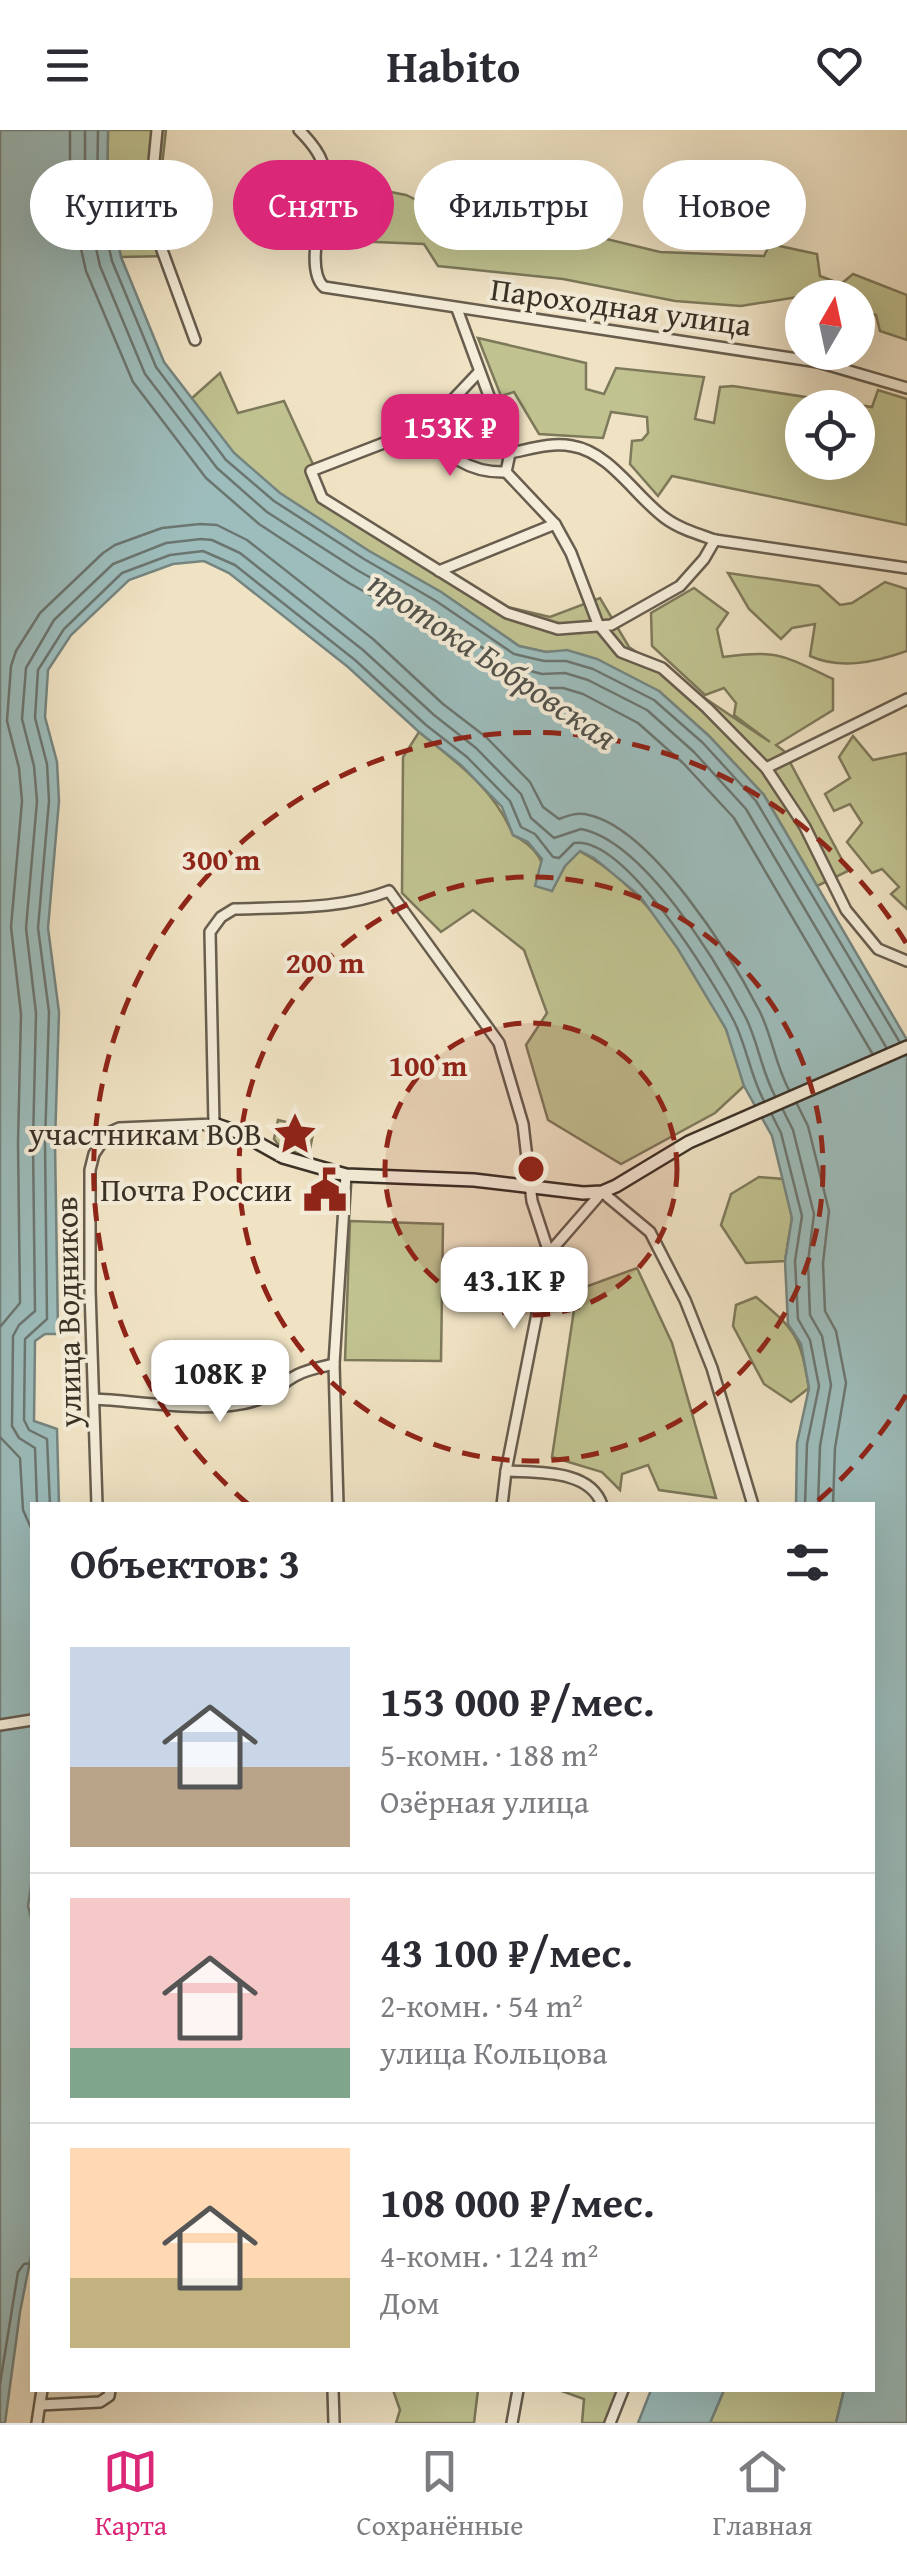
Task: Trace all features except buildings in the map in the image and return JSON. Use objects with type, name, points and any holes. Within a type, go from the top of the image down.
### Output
[{"type":"street","points":[[157,130],[151,192],[162,250],[196,340]]},
{"type":"street","name":"Пароходная улица","points":[[298,130],[321,158],[323,186],[315,272],[324,287],[818,362],[907,388]]},
{"type":"street","points":[[456,308],[510,453],[506,472]]},
{"type":"street","points":[[478,373],[428,426],[310,471],[322,498],[507,614],[558,628],[611,625],[680,586],[716,540]]},
{"type":"street","points":[[428,426],[437,443],[462,463],[485,472],[506,472],[555,524],[571,553],[598,624],[621,652],[662,668],[766,768],[805,827],[846,910],[878,949],[907,961]]},
{"type":"street","points":[[510,453],[549,444],[583,449],[602,460],[665,518],[716,540],[907,568]]},
{"type":"street","points":[[438,571],[555,524]]},
{"type":"street","points":[[766,768],[907,699]]},
{"type":"street","points":[[502,1502],[549,1252],[529,1185],[523,1124],[500,1042],[390,891],[364,901],[337,905],[234,909],[214,924],[210,932],[214,1124],[228,1127],[282,1157],[346,1175],[529,1185],[602,1192],[650,1232],[685,1300],[712,1368],[751,1502]]},
{"type":"street","points":[[549,1252],[602,1192],[689,1142],[907,1047]]},
{"type":"street","name":"улица Водников","points":[[97,1502],[90,1290],[90,1170],[94,1154],[108,1133],[120,1128],[214,1124]]},
{"type":"street","points":[[338,1502],[334,1364],[346,1175]]},
{"type":"street","points":[[94,1399],[159,1402],[177,1408],[240,1404],[259,1399],[296,1375],[334,1364]]},
{"type":"street","points":[[506,1471],[577,1480],[591,1486],[600,1502]]},
{"type":"street","points":[[0,1725],[30,1720]]},
{"type":"street","points":[[37,2423],[42,2392]]},
{"type":"street","points":[[40,2405],[100,2402],[110,2392]]},
{"type":"street","points":[[333,2392],[334,2423]]},
{"type":"street","points":[[512,2423],[518,2392]]},
{"type":"street","points":[[610,2423],[622,2392]]},
{"type":"green space","points":[[108,130],[166,130],[163,160],[108,160]]},
{"type":"green space","points":[[394,193],[414,199],[414,244],[394,243]]},
{"type":"green space","points":[[623,243],[660,252],[764,256],[767,250],[798,250],[817,254],[820,276],[830,280],[785,280],[785,299],[741,306],[675,301],[563,279],[438,266],[428,250],[623,250]]},
{"type":"green space","points":[[119,250],[167,250],[168,256],[121,257]]},
{"type":"green space","points":[[853,274],[868,280],[846,280]]},
{"type":"green space","points":[[875,283],[907,295],[907,340],[880,331]]},
{"type":"green space","points":[[478,338],[586,363],[586,389],[604,394],[616,368],[704,377],[695,419],[714,423],[720,387],[785,394],[785,480],[875,480],[878,390],[907,399],[907,525],[672,476],[658,496],[630,464],[632,441],[642,440],[648,433],[647,417],[611,412],[603,438],[539,434],[514,392],[501,396]]},
{"type":"green space","points":[[220,373],[238,413],[284,401],[328,497],[504,606],[550,617],[600,598],[629,647],[770,742],[734,715],[736,703],[724,688],[705,695],[652,646],[651,613],[694,588],[728,613],[717,629],[723,657],[780,656],[833,679],[833,710],[776,745],[784,751],[848,871],[817,886],[764,795],[709,736],[659,691],[567,651],[546,652],[519,646],[441,592],[279,493],[234,453],[191,399]]},
{"type":"green space","points":[[728,573],[819,586],[840,605],[852,603],[885,582],[907,589],[907,651],[858,663],[834,663],[810,656],[815,624],[792,628],[781,639],[749,609]]},
{"type":"green space","points":[[419,732],[461,766],[496,804],[513,835],[529,845],[539,858],[552,890],[579,851],[624,883],[664,927],[725,1027],[744,1086],[715,1113],[621,1164],[548,1120],[526,1045],[547,1013],[524,950],[473,910],[441,932],[402,893],[403,757]]},
{"type":"green space","points":[[853,736],[873,760],[907,753],[907,909],[891,894],[899,887],[882,869],[872,873],[847,842],[862,823],[850,804],[834,811],[825,794],[850,778],[839,757]]},
{"type":"green space","points":[[278,1120],[314,1129],[309,1154],[281,1148],[274,1139]]},
{"type":"green space","points":[[759,1177],[784,1179],[792,1218],[785,1261],[746,1263],[721,1225],[731,1194]]},
{"type":"green space","points":[[350,1221],[443,1224],[441,1361],[345,1360]]},
{"type":"green space","points":[[637,1268],[672,1343],[716,1498],[659,1490],[648,1465],[622,1474],[620,1490],[602,1472],[552,1457],[577,1290]]},
{"type":"green space","points":[[756,1297],[788,1327],[803,1357],[809,1388],[791,1402],[764,1384],[733,1326],[736,1305]]},
{"type":"green space","points":[[394,2392],[478,2392],[474,2423],[396,2423],[400,2410]]},
{"type":"green space","points":[[565,2392],[618,2392],[605,2423],[582,2423],[584,2399]]},
{"type":"green space","points":[[723,2392],[844,2392],[836,2423],[710,2423]]},
{"type":"water","name":"протока Бобровская","points":[[0,130],[108,130],[108,160],[30,160],[30,250],[119,250],[164,362],[234,453],[280,493],[441,592],[519,646],[546,652],[567,650],[597,659],[659,691],[709,736],[764,795],[907,1040],[907,2423],[836,2423],[844,2392],[875,2392],[875,1502],[796,1502],[797,1443],[809,1388],[801,1344],[788,1324],[785,1261],[792,1218],[772,1136],[744,1086],[726,1029],[678,949],[640,896],[580,851],[565,866],[552,891],[535,886],[542,859],[528,842],[513,835],[502,807],[461,765],[348,667],[229,573],[204,561],[173,564],[129,580],[71,635],[48,670],[45,717],[57,762],[59,801],[48,928],[59,1012],[55,1143],[58,1334],[45,1334],[35,1341],[34,1421],[57,1429],[59,1502],[30,1502],[30,2261],[5,2423],[0,2423]]},
{"type":"water","points":[[650,2392],[723,2392],[710,2423],[638,2423]]},
{"type":"place","name":"участникам ВОВ","points":[[295,1134]]},
{"type":"place","name":"Почта России","points":[[325,1190]]}]
